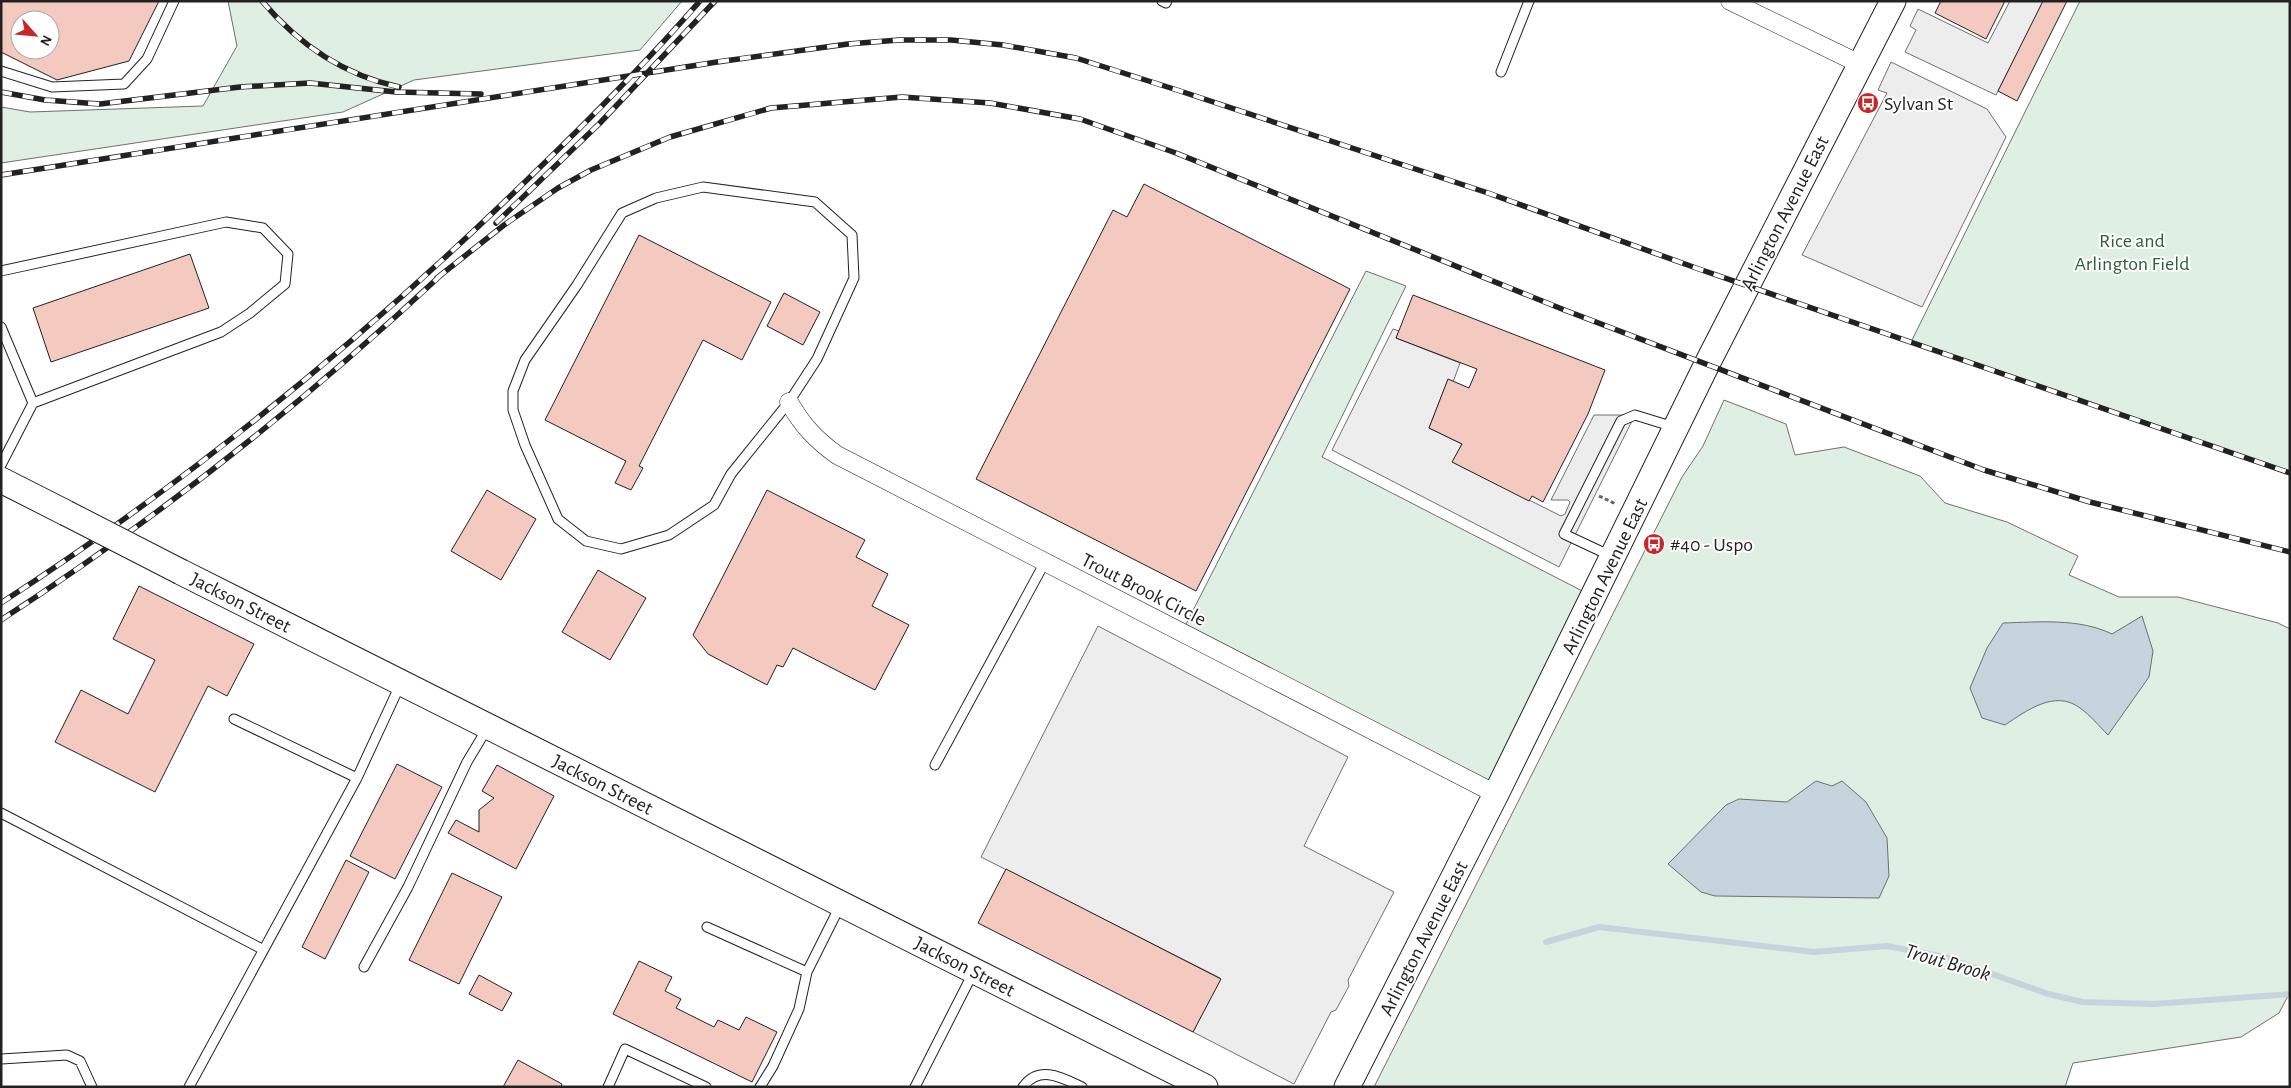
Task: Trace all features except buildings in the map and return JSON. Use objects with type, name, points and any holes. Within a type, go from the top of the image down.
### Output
[{"type":"street","points":[[1730,1],[1860,64]]},
{"type":"street","name":"Arlington Avenue East","points":[[1347,1087],[1614,558],[1676,428],[1893,1]]},
{"type":"street","name":"Trout Brook Circle","points":[[790,402],[801,422],[818,441],[837,455],[1496,794]]},
{"type":"street","name":"Jackson Street","points":[[1,480],[1205,1087]]},
{"type":"lane","points":[[1,71],[52,87],[124,84],[148,59],[174,1]]},
{"type":"lane","points":[[1162,1],[1166,3],[1167,1]]},
{"type":"lane","points":[[1501,72],[1529,1]]},
{"type":"lane","points":[[703,187],[815,202],[852,235],[854,278],[817,359],[790,402],[731,474],[714,505],[669,535],[621,549],[586,541],[558,519],[525,445],[514,410],[513,391],[525,360],[577,286],[622,213],[656,198],[703,187]]},
{"type":"lane","points":[[1,271],[226,222],[263,228],[288,254],[285,284],[250,313],[221,332],[33,403],[1,465]]},
{"type":"lane","points":[[1,327],[33,403]]},
{"type":"lane","points":[[1614,558],[1564,534],[1621,421],[1635,415],[1676,428]]},
{"type":"lane","points":[[935,765],[1045,562]]},
{"type":"lane","points":[[189,1087],[262,949],[357,778],[401,683]]},
{"type":"lane","points":[[234,720],[357,778]]},
{"type":"lane","points":[[364,967],[408,887],[467,762],[488,726]]},
{"type":"lane","points":[[1,813],[262,949]]},
{"type":"lane","points":[[760,1087],[773,1066],[799,1010],[807,972],[841,904]]},
{"type":"lane","points":[[707,927],[807,972]]},
{"type":"lane","points":[[915,1087],[974,971]]},
{"type":"lane","points":[[608,1087],[625,1049],[706,1087]]},
{"type":"lane","points":[[1,1060],[67,1055],[80,1061],[92,1087]]},
{"type":"lane","points":[[1023,1087],[1033,1077],[1048,1074],[1061,1077],[1082,1087]]},
{"type":"path","points":[[1586,490],[1618,506]]},
{"type":"green space","points":[[228,1],[682,1],[640,50],[414,80],[343,112],[1,163],[1,107],[30,112],[203,106],[237,46]]},
{"type":"green space","name":"Rice and Arlington Field","points":[[2080,1],[2290,1],[2290,473],[1911,342]]},
{"type":"green space","points":[[1366,271],[1406,286],[1322,457],[1594,597],[1496,794],[1182,632]]},
{"type":"green space","points":[[1724,400],[1786,424],[1795,455],[1844,447],[1920,476],[1945,503],[2007,522],[2078,556],[2069,575],[2119,597],[2178,597],[2278,623],[2290,629],[2290,992],[2279,1013],[2241,1037],[2073,1063],[2065,1087],[1374,1087],[1682,477],[1703,446]]},
{"type":"shaded area","points":[[2010,1],[2044,1],[1996,95],[1905,52],[1916,30],[1910,26],[1918,9],[1988,43]]},
{"type":"shaded area","points":[[1891,62],[1987,109],[2006,137],[1922,307],[1802,255],[1887,93],[1878,90]]},
{"type":"shaded area","points":[[1393,329],[1399,331],[1396,338],[1460,363],[1453,382],[1448,380],[1429,428],[1462,444],[1453,462],[1561,516],[1565,514],[1570,502],[1568,500],[1551,500],[1594,415],[1635,415],[1559,567],[1332,450]]},
{"type":"shaded area","points":[[2142,616],[2153,651],[2149,677],[2108,735],[2080,708],[2061,701],[2051,701],[2031,708],[2005,725],[1982,718],[1970,688],[1987,648],[2003,623],[2073,623],[2086,625],[2112,634]]},
{"type":"shaded area","points":[[1098,626],[1348,757],[1304,846],[1394,892],[1348,980],[1349,986],[1336,1010],[1331,1012],[1294,1084],[1193,1032],[1220,978],[981,857]]},
{"type":"shaded area","points":[[1816,781],[1832,786],[1842,781],[1866,802],[1887,838],[1889,876],[1879,898],[1715,896],[1701,892],[1668,864],[1726,805],[1739,799],[1787,802]]},
{"type":"waterway","name":"Trout Brook","points":[[1546,942],[1599,927],[1814,952],[1887,946],[1945,957],[2048,994],[2083,1002],[2154,1004],[2290,994]]},
{"type":"railway","points":[[262,1],[291,31],[323,56],[359,75],[399,87]]},
{"type":"railway","points":[[1,603],[72,556],[209,456],[276,404],[405,294],[468,237],[573,135],[659,47],[700,1]]},
{"type":"railway","points":[[496,223],[600,123],[715,1]]},
{"type":"railway","points":[[1,175],[717,62],[848,44],[899,40],[951,40],[1003,45],[1076,58],[1488,193],[1696,268],[2290,473]]},
{"type":"railway","points":[[1,92],[45,100],[100,104],[240,87],[310,83],[396,92],[481,94]]},
{"type":"railway","points":[[437,278],[504,225],[558,188],[591,170],[670,137],[771,108],[902,97],[990,103],[1080,119],[1176,153],[1567,311],[1984,470],[2090,502],[2290,552]]},
{"type":"railway","points":[[1,620],[117,541],[229,457],[337,368],[441,275]]},
{"type":"place","name":"Sylvan St","points":[[1868,103]]},
{"type":"place","name":"#40 - Uspo","points":[[1654,544]]}]
